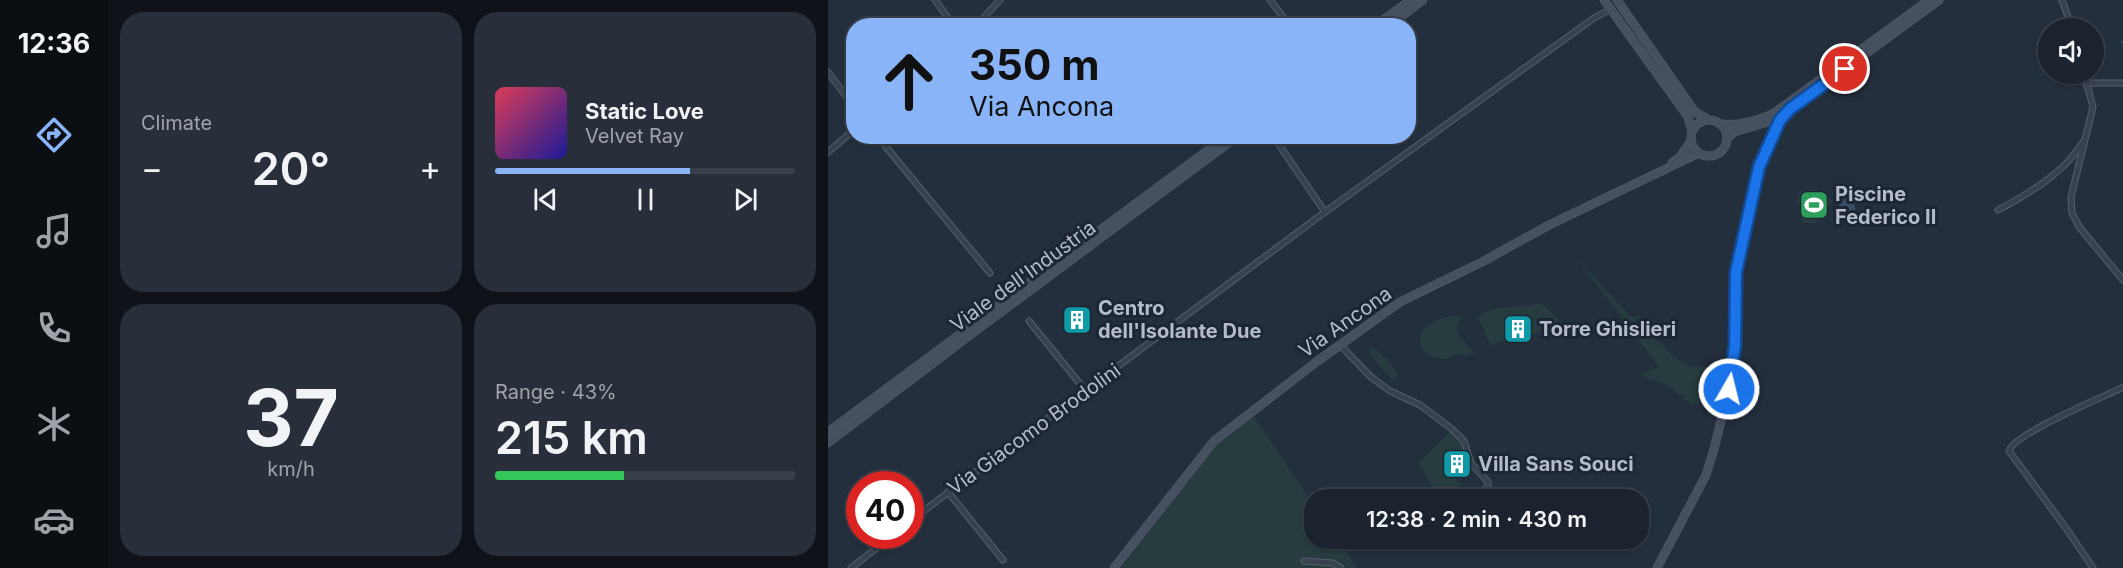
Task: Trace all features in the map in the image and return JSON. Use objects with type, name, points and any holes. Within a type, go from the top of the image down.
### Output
[{"type":"main road","points":[[1386,18],[1410,0]]},
{"type":"main road","points":[[1399,18],[1423,0]]},
{"type":"main road","points":[[1619,1],[1695,112],[1720,124],[1735,125],[1757,121],[1773,114],[1929,0]]},
{"type":"main road","name":"Via Ancona","points":[[1114,568],[1214,441],[1400,302],[1699,153],[1711,156],[1718,153],[1734,132],[1775,120],[1939,0]]},
{"type":"main road","points":[[1607,4],[1688,117],[1692,131],[1691,141],[1699,153]]},
{"type":"main road","points":[[1657,568],[1702,483],[1714,449],[1732,376],[1735,345],[1736,272],[1750,207],[1759,167],[1780,120],[1790,109]]},
{"type":"main road","points":[[1692,131],[1699,123],[1709,120]]},
{"type":"main road","points":[[1720,124],[1725,130],[1727,139]]},
{"type":"main road","name":"Via Ancona","points":[[1651,177],[1679,158],[1691,141]]},
{"type":"main road","name":"Viale dell'Industria","points":[[828,432],[1216,144]]},
{"type":"main road","name":"Viale dell'Industria","points":[[828,443],[1227,144]]},
{"type":"street","points":[[936,0],[948,18]]},
{"type":"street","points":[[983,18],[1000,0]]},
{"type":"street","points":[[1270,0],[1284,18]]},
{"type":"street","points":[[2062,0],[2068,18]]},
{"type":"street","name":"Via Giacomo Brodolini","points":[[924,510],[1325,212],[1594,18],[1607,4]]},
{"type":"street","points":[[828,72],[846,96]]},
{"type":"street","points":[[2104,83],[2123,83]]},
{"type":"street","points":[[2086,84],[2093,107],[2071,197],[2072,213],[2080,228],[2123,280]]},
{"type":"street","points":[[1998,210],[2051,177],[2074,155],[2087,135]]},
{"type":"street","points":[[828,152],[846,137]]},
{"type":"street","points":[[884,144],[990,273]]},
{"type":"street","points":[[1278,144],[1325,212]]},
{"type":"street","points":[[1029,321],[1085,390]]},
{"type":"street","points":[[1340,345],[1390,391],[1420,405],[1452,429],[1464,441],[1471,463],[1488,482],[1485,489]]},
{"type":"street","points":[[2093,568],[2009,451],[2016,441],[2123,387]]},
{"type":"street","points":[[948,492],[1004,560]]},
{"type":"street","points":[[851,568],[875,549]]},
{"type":"street","points":[[1304,561],[1332,563],[1341,568]]},
{"type":"green space","name":"Piscine Federico II","points":[[1817,189],[1833,201],[1816,223],[1803,223],[1796,198],[1799,197],[1799,191]]},
{"type":"green space","points":[[1575,256],[1631,317],[1642,316],[1646,323],[1644,328],[1675,357],[1689,366],[1730,368],[1725,400],[1695,404],[1684,399],[1684,394],[1679,395],[1670,386],[1644,377],[1641,374],[1659,367]]},
{"type":"green space","points":[[1540,304],[1546,306],[1558,320],[1556,328],[1490,345],[1478,316],[1492,309]]},
{"type":"green space","points":[[1452,316],[1462,317],[1457,332],[1469,348],[1477,352],[1465,356],[1456,354],[1445,359],[1425,353],[1420,338],[1425,327],[1437,320]]},
{"type":"green space","points":[[1369,348],[1378,352],[1389,362],[1398,374],[1395,380],[1391,379],[1371,355]]},
{"type":"green space","points":[[1251,412],[1304,490],[1304,549],[1344,549],[1357,568],[1121,568],[1217,444]]},
{"type":"green space","points":[[1450,431],[1463,444],[1464,451],[1460,454],[1456,451],[1446,460],[1450,473],[1461,484],[1457,489],[1434,489],[1418,463]]},
{"type":"water","points":[[1845,198],[1854,204],[1856,212],[1853,217],[1845,215],[1841,219],[1833,213]]},
{"type":"place","name":"Piscine Federico II","points":[[1814,205]]},
{"type":"place","name":"Centro dell'Isolante Due","points":[[1077,320]]},
{"type":"place","name":"Torre Ghislieri","points":[[1518,329]]},
{"type":"place","name":"Villa Sans Souci","points":[[1457,464]]},
{"type":"route","points":[[1729,389],[1735,345],[1736,272],[1759,167],[1780,120],[1790,109],[1845,69]]}]
